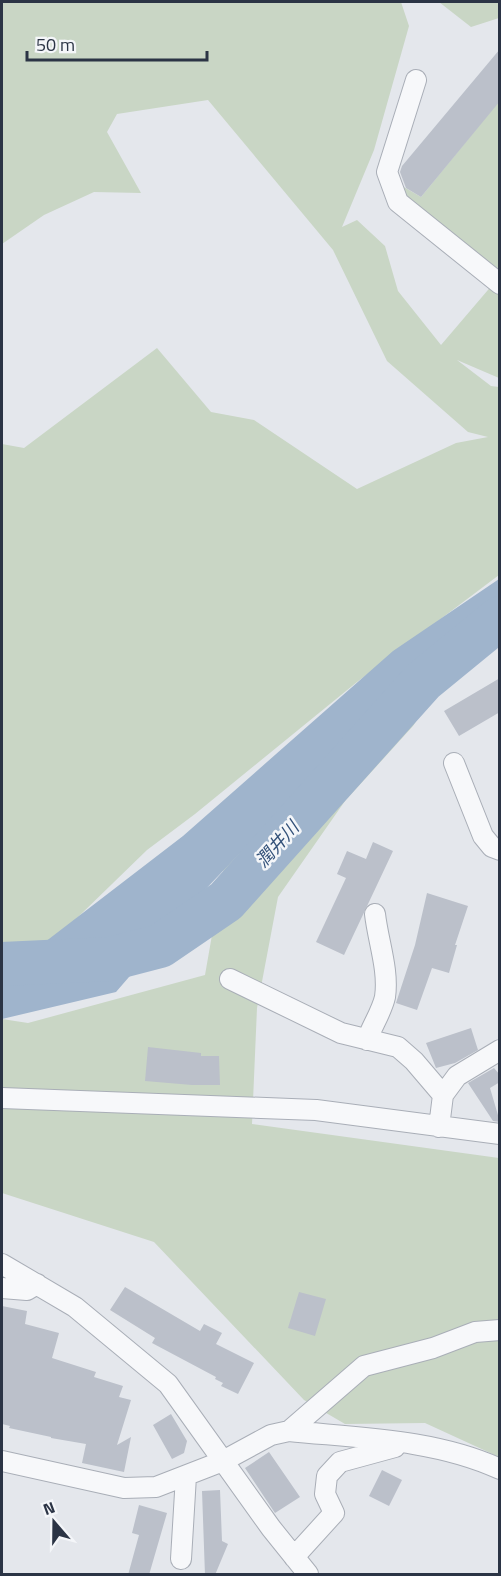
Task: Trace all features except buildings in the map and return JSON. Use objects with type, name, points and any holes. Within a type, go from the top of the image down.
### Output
[{"type":"street","points":[[416,80],[387,171],[398,202],[500,284]]},
{"type":"street","points":[[454,763],[483,836],[492,847],[500,850]]},
{"type":"street","points":[[366,1040],[385,998],[386,968],[379,943],[375,914]]},
{"type":"street","points":[[230,979],[341,1034],[398,1047],[414,1060],[443,1095]]},
{"type":"street","points":[[439,1127],[443,1095],[457,1076],[500,1050]]},
{"type":"street","points":[[2,1098],[316,1110],[500,1134]]},
{"type":"street","points":[[2,1264],[75,1307],[168,1384],[308,1575]]},
{"type":"street","points":[[2,1288],[27,1290],[37,1284]]},
{"type":"street","points":[[289,1431],[364,1366],[433,1348],[475,1332],[500,1330]]},
{"type":"street","points":[[2,1461],[124,1488],[156,1487],[223,1461],[271,1435],[289,1431],[432,1446],[486,1463],[500,1470]]},
{"type":"street","points":[[294,1557],[334,1513],[326,1494],[327,1476],[340,1462],[406,1443]]},
{"type":"street","points":[[181,1559],[186,1476]]},
{"type":"green space","points":[[2,2],[401,2],[409,26],[374,150],[342,227],[357,220],[385,246],[398,291],[441,345],[499,277],[499,378],[457,360],[491,386],[499,387],[499,575],[357,682],[195,814],[147,850],[42,952],[2,944],[2,444],[24,448],[157,348],[211,412],[254,420],[357,489],[456,443],[488,437],[468,432],[387,361],[333,250],[208,100],[117,114],[107,132],[141,193],[94,192],[44,215],[2,244]]},
{"type":"green space","points":[[439,2],[499,2],[499,18],[471,27]]},
{"type":"green space","points":[[499,101],[499,273],[437,247],[390,179],[421,197]]},
{"type":"green space","points":[[388,672],[446,676],[413,726],[345,801],[278,897],[257,1008],[252,1124],[499,1158],[499,1457],[425,1423],[345,1424],[304,1400],[154,1242],[2,1193],[2,1019],[28,1023],[205,975],[226,855]]},
{"type":"water","points":[[499,579],[499,628],[415,669],[200,895],[116,992],[2,1019],[2,945],[32,952],[183,836],[393,651]]},
{"type":"waterway","name":"潤井川","points":[[2,964],[110,959],[160,946],[226,901],[423,681],[500,618]]}]
